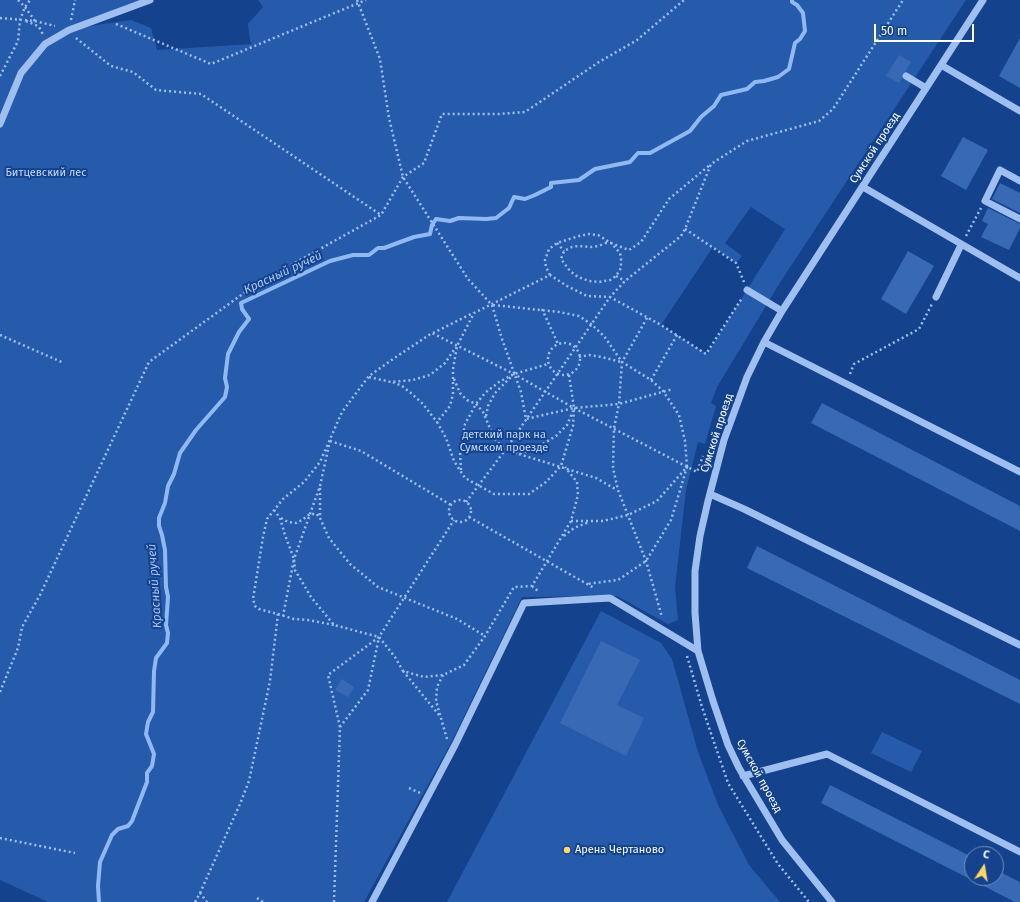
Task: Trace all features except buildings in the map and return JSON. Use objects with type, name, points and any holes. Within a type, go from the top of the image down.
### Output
[{"type":"street","points":[[0,124],[21,73],[45,44],[69,30],[150,0]]},
{"type":"street","name":"Сумской проезд","points":[[832,902],[782,840],[744,776],[728,745],[698,651],[694,613],[695,571],[700,536],[724,440],[746,377],[764,342],[782,311],[983,0]]},
{"type":"street","points":[[941,65],[1020,112]]},
{"type":"street","points":[[906,76],[926,88]]},
{"type":"street","points":[[1020,181],[1000,170],[985,201],[1020,218]]},
{"type":"street","points":[[863,187],[1020,278]]},
{"type":"street","points":[[936,296],[961,245]]},
{"type":"street","points":[[747,290],[782,311]]},
{"type":"street","points":[[764,342],[1020,472]]},
{"type":"street","points":[[710,494],[1020,645]]},
{"type":"street","points":[[372,902],[455,745],[524,602],[610,598],[698,651]]},
{"type":"street","points":[[744,776],[827,754],[1020,852]]},
{"type":"path","points":[[18,0],[25,6],[41,30],[45,44]]},
{"type":"path","points":[[0,76],[18,41],[20,20],[25,6],[30,0]]},
{"type":"path","points":[[69,30],[75,0]]},
{"type":"path","points":[[102,18],[211,64],[358,2],[366,0]]},
{"type":"path","points":[[0,692],[18,648],[22,628],[40,595],[149,362],[255,285],[382,215],[403,177],[424,163],[442,114],[499,114],[525,112],[599,62],[637,40],[684,0]]},
{"type":"path","points":[[685,229],[736,263],[747,290],[706,354],[610,297],[587,296],[567,286],[550,275],[546,267],[545,260],[549,249],[557,244],[579,236],[589,234],[598,235],[611,243],[629,250],[641,242],[669,198],[711,164],[747,141],[819,121],[833,109],[903,0]]},
{"type":"path","points":[[358,2],[380,59],[389,118],[403,177],[468,279],[492,305],[520,392],[526,419]]},
{"type":"path","points":[[0,18],[35,21],[69,30],[78,41],[111,66],[133,72],[156,90],[200,94],[382,215]]},
{"type":"path","points":[[20,20],[38,26]]},
{"type":"path","points":[[466,502],[506,449],[610,297],[626,281],[681,236],[711,164]]},
{"type":"path","points":[[961,245],[985,201]]},
{"type":"path","points":[[611,243],[622,258],[621,268],[616,276],[610,280],[599,282],[589,281],[578,277],[570,271],[561,259],[564,251],[578,246],[592,247],[611,243]]},
{"type":"path","points":[[557,244],[564,251]]},
{"type":"path","points":[[440,717],[403,671],[395,657],[379,637],[334,625],[294,619],[259,609],[255,606],[253,599],[267,519],[283,499],[304,482],[320,462],[342,412],[369,376],[393,358],[432,334],[550,275]]},
{"type":"path","points":[[616,276],[626,281]]},
{"type":"path","points":[[845,384],[854,364],[919,329],[936,296]]},
{"type":"path","points":[[492,305],[542,310],[579,316],[591,324],[604,336],[622,362]]},
{"type":"path","points":[[542,310],[558,344]]},
{"type":"path","points":[[391,382],[412,380],[430,375],[445,363],[457,346],[474,313]]},
{"type":"path","points":[[647,318],[622,362],[619,404],[614,428],[613,468],[618,490],[646,561],[667,632]]},
{"type":"path","points":[[432,334],[514,374],[574,408],[698,472],[703,456]]},
{"type":"path","points":[[0,335],[64,364]]},
{"type":"path","points":[[650,380],[677,336]]},
{"type":"path","points":[[564,343],[575,347],[578,352],[580,361],[576,370],[569,375],[556,374],[548,364],[548,356],[552,348],[558,344],[564,343]]},
{"type":"path","points":[[437,422],[450,406],[453,394],[453,377],[457,346]]},
{"type":"path","points":[[579,357],[589,355],[622,362],[650,380],[663,391],[679,415],[685,441],[687,467],[671,520],[646,561],[618,580],[586,584]]},
{"type":"path","points":[[461,471],[460,462],[462,438],[465,424],[476,404],[485,393],[499,382],[514,374],[548,364]]},
{"type":"path","points":[[486,418],[488,406],[495,393],[514,374]]},
{"type":"path","points":[[369,376],[402,386],[423,404],[437,422],[446,438],[454,461],[465,478],[494,494],[529,494],[546,482],[561,466],[573,426],[574,408],[569,375]]},
{"type":"path","points":[[453,377],[460,393],[467,400],[476,404],[483,412],[494,437],[506,449],[596,478],[618,490]]},
{"type":"path","points":[[526,419],[574,408],[619,404],[673,389]]},
{"type":"path","points":[[519,454],[543,444],[556,436],[567,425],[574,408]]},
{"type":"path","points":[[283,616],[294,559],[320,486],[330,441]]},
{"type":"path","points":[[330,441],[361,451],[451,505]]},
{"type":"path","points":[[403,671],[424,677],[443,675],[464,665],[485,636],[514,587],[532,586],[562,538],[571,520],[578,495],[577,482],[565,467]]},
{"type":"path","points":[[571,520],[603,522],[628,516],[657,501],[687,467]]},
{"type":"path","points":[[320,486],[320,518]]},
{"type":"path","points":[[458,500],[466,502],[471,509],[469,517],[462,522],[454,520],[450,513],[451,505],[458,500]]},
{"type":"path","points":[[274,510],[280,518],[294,559],[295,570],[311,597],[334,625]]},
{"type":"path","points":[[280,518],[288,522],[296,523],[310,514],[317,514],[329,538],[350,564],[378,587],[457,619],[485,636]]},
{"type":"path","points":[[469,517],[610,598]]},
{"type":"path","points":[[334,902],[340,727],[328,675],[379,637],[454,520]]},
{"type":"path","points":[[562,538],[574,528],[592,521]]},
{"type":"path","points":[[195,902],[249,782],[270,681],[278,614]]},
{"type":"path","points":[[340,727],[368,690],[379,637]]},
{"type":"path","points":[[443,675],[437,687],[436,701],[448,742],[455,745]]},
{"type":"path","points":[[409,788],[420,793]]},
{"type":"path","points":[[0,838],[75,853]]},
{"type":"path","points":[[200,893],[207,902]]},
{"type":"path","points":[[257,898],[263,902]]},
{"type":"green space","points":[[0,0],[146,0],[89,26],[131,20],[151,28],[157,50],[252,44],[250,41],[248,24],[263,7],[258,0],[966,0],[781,281],[717,387],[711,403],[716,406],[705,444],[698,442],[686,490],[675,587],[678,620],[668,624],[617,596],[522,597],[452,741],[364,902],[48,902],[0,880]],"holes":[[[751,207],[785,229],[707,354],[661,325],[713,247],[736,263],[742,256],[725,243]]]},
{"type":"green space","points":[[601,611],[661,643],[672,659],[698,752],[718,805],[749,865],[780,902],[447,902]]},
{"type":"green space","points":[[882,732],[922,751],[911,772],[871,753]]},
{"type":"waterway","name":"Красный ручей","points":[[99,902],[98,886],[100,862],[112,835],[118,829],[128,826],[132,821],[147,782],[147,773],[152,766],[154,754],[146,734],[148,722],[153,712],[154,671],[156,658],[167,643],[168,633],[166,625],[168,597],[166,587],[165,550],[159,526],[159,518],[165,503],[168,486],[174,474],[180,453],[196,430],[225,397],[227,387],[225,378],[228,354],[239,332],[249,319],[242,309],[241,303],[330,261],[353,255],[369,255],[378,248],[384,248],[414,237],[430,234],[432,225],[436,219],[450,221],[459,218],[496,218],[509,208],[514,197],[525,199],[551,187],[551,183],[579,180],[595,169],[630,162],[638,153],[650,153],[690,131],[701,117],[714,106],[721,95],[747,89],[755,82],[778,77],[789,69],[795,43],[800,39],[805,31],[803,13],[797,5],[792,2],[792,0]]},
{"type":"place","name":"Арена Чертаново","points":[[567,850]]},
{"type":"park label","name":"Битцевский лес","points":[[46,173]]},
{"type":"park label","name":"детский парк на Сумском проезде","points":[[504,441]]}]
